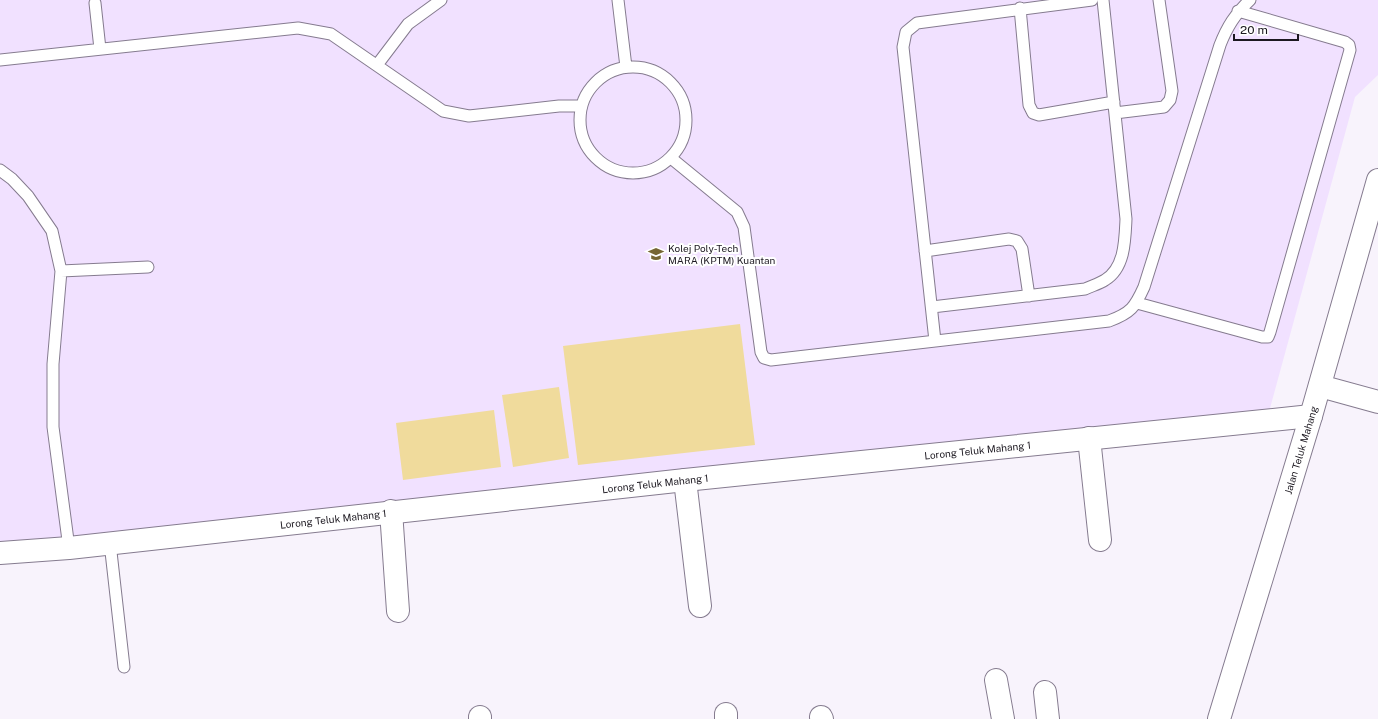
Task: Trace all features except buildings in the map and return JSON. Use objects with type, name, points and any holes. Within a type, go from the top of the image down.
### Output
[{"type":"street","name":"Jalan Teluk Mahang","points":[[1219,719],[1320,386],[1378,180]]},
{"type":"street","points":[[1320,386],[1378,402]]},
{"type":"street","name":"Lorong Teluk Mahang 1","points":[[0,553],[69,548],[391,511],[1311,416]]},
{"type":"street","points":[[1089,438],[1100,540]]},
{"type":"street","points":[[685,480],[700,606]]},
{"type":"street","points":[[391,511],[398,610]]},
{"type":"street","points":[[996,680],[1003,719]]},
{"type":"street","points":[[1045,692],[1048,719]]},
{"type":"lane","points":[[377,65],[408,24],[440,0]]},
{"type":"lane","points":[[618,0],[626,67]]},
{"type":"lane","points":[[935,341],[903,47],[906,32],[917,23],[1020,8],[1092,0]]},
{"type":"lane","points":[[932,308],[1085,289],[1106,280],[1119,264],[1124,243],[1126,219],[1103,0]]},
{"type":"lane","points":[[1020,8],[1029,105],[1033,113],[1039,115],[1114,107],[1164,107],[1170,100],[1172,91],[1159,0]]},
{"type":"lane","points":[[671,158],[726,202],[737,212],[740,217],[744,227],[761,352],[764,358],[770,360],[1110,321],[1125,315],[1137,303],[1144,287],[1220,45],[1228,25],[1238,11],[1250,0]]},
{"type":"lane","points":[[95,3],[100,49]]},
{"type":"lane","points":[[1137,303],[1262,337],[1268,336],[1270,332],[1350,50],[1349,45],[1345,42],[1238,11]]},
{"type":"lane","points":[[0,60],[298,28],[331,34],[443,111],[468,116],[559,106],[581,106]]},
{"type":"lane","points":[[626,67],[641,67],[655,71],[668,79],[678,90],[684,103],[687,118],[686,133],[680,147],[671,158],[658,168],[644,173],[628,173],[613,170],[600,162],[585,143],[582,136],[580,121],[581,106],[588,92],[598,80],[611,71],[626,67]]},
{"type":"lane","points":[[0,170],[12,179],[28,196],[52,231],[61,271],[52,364],[53,427],[69,548]]},
{"type":"lane","points":[[925,251],[1009,240],[1017,241],[1022,249],[1029,296]]},
{"type":"lane","points":[[61,271],[148,267]]},
{"type":"lane","points":[[110,543],[124,667]]},
{"type":"shaded area","name":"Kolej Poly-Tech MARA (KPTM) Kuantan","points":[[0,0],[1378,0],[1378,75],[1355,97],[1269,412],[0,546]]},
{"type":"shaded area","points":[[740,324],[755,445],[578,465],[563,346]]},
{"type":"shaded area","points":[[559,387],[569,458],[513,467],[502,395]]},
{"type":"shaded area","points":[[494,410],[501,467],[403,480],[396,423]]},
{"type":"place","name":"Kolej Poly-Tech MARA (KPTM) Kuantan","points":[[656,254]]}]
